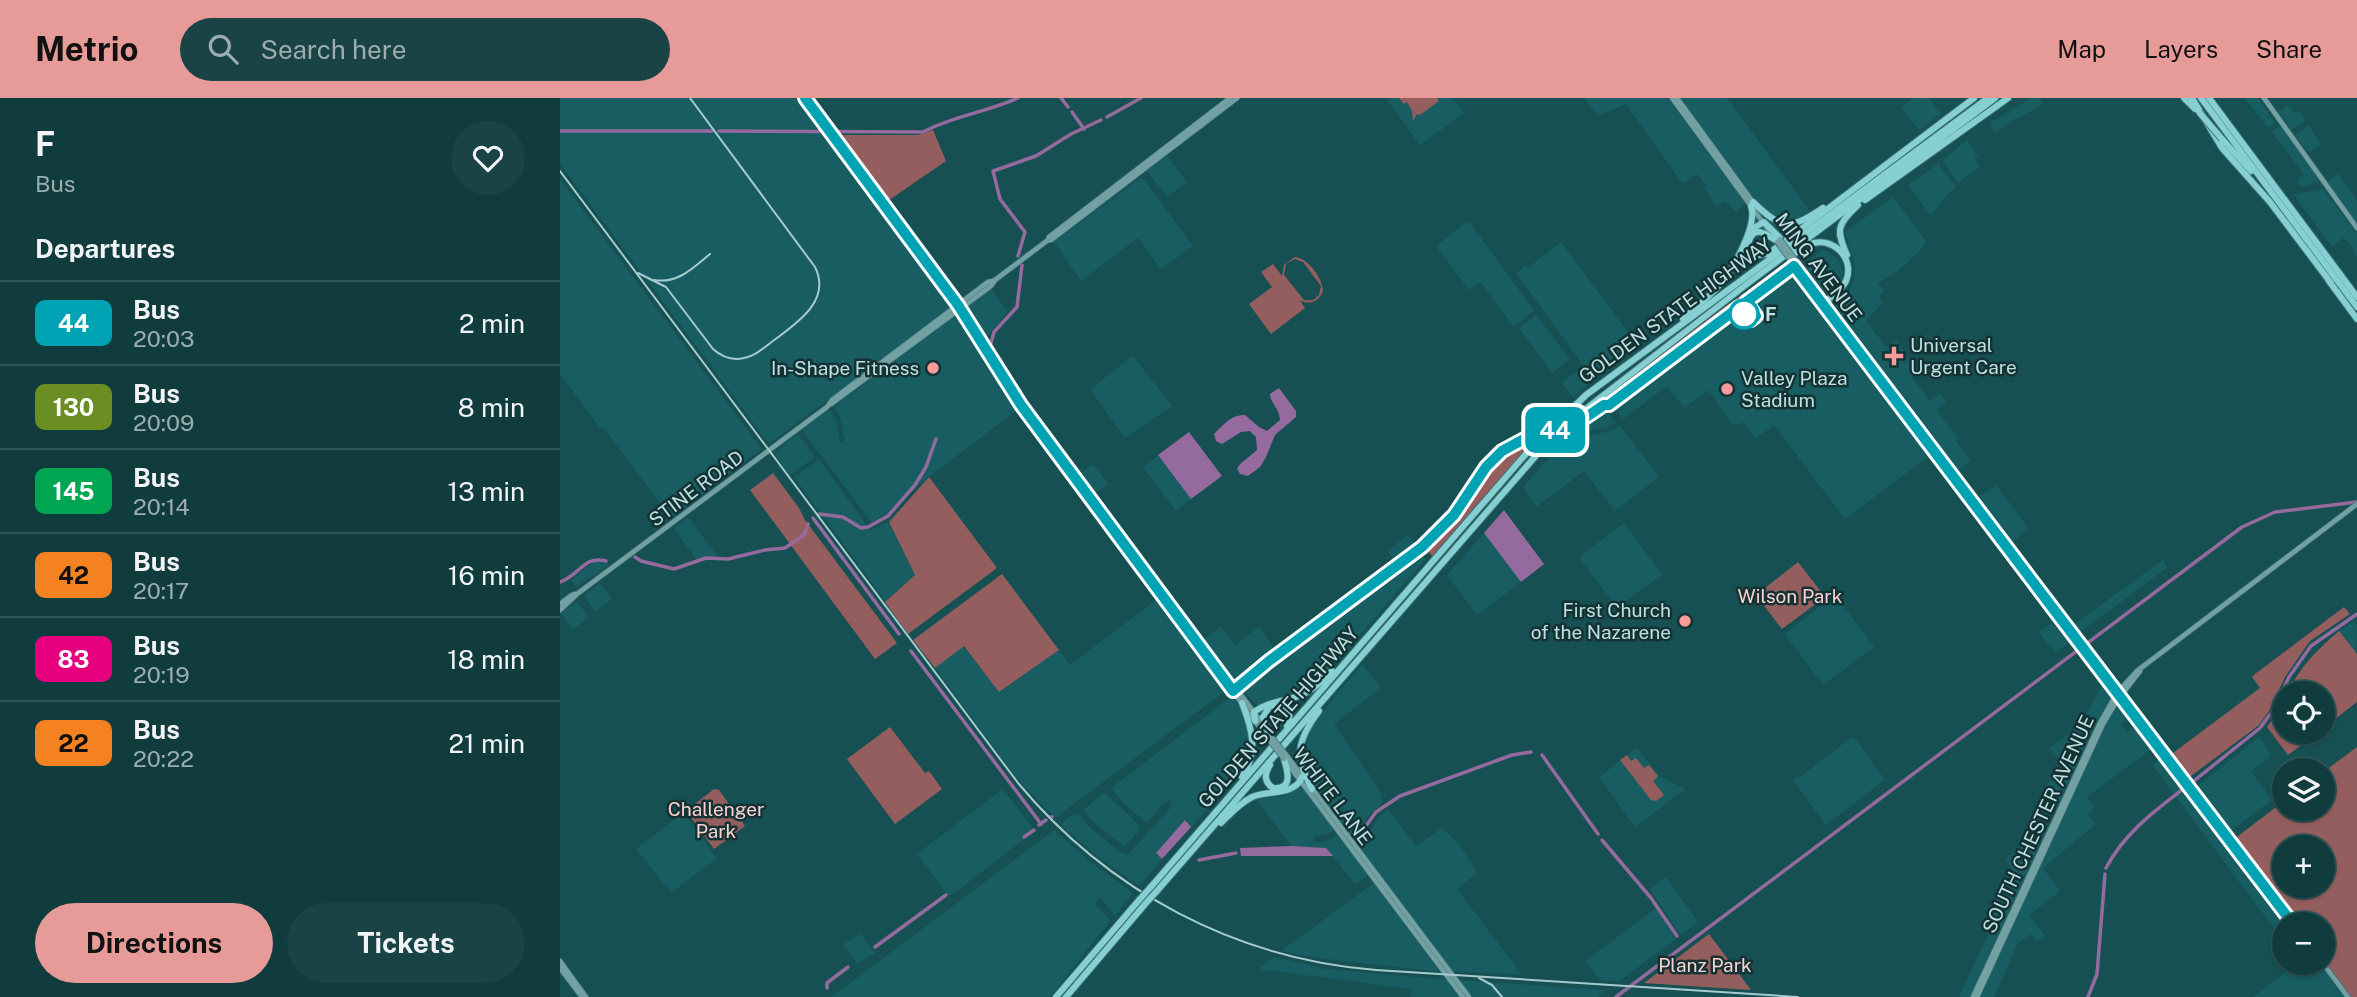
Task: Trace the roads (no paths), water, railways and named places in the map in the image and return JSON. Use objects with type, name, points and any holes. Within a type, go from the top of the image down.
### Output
[{"type":"highway","points":[[1778,240],[1759,232],[1751,237],[1749,246],[1755,255],[1766,255],[1974,98]]},
{"type":"highway","points":[[1940,134],[1983,98]]},
{"type":"highway","name":"GOLDEN STATE HIGHWAY","points":[[1153,890],[1272,746],[1546,431],[1586,395],[1988,98]]},
{"type":"highway","name":"GOLDEN STATE HIGHWAY","points":[[1066,997],[1143,901],[1204,837],[1565,425],[1995,98]]},
{"type":"highway","points":[[1822,227],[1858,205],[2010,98]]},
{"type":"highway","points":[[2187,98],[2224,150],[2337,281],[2357,296]]},
{"type":"highway","points":[[2187,98],[2297,229],[2357,307]]},
{"type":"highway","points":[[2201,98],[2337,281]]},
{"type":"highway","points":[[2212,98],[2337,281],[2357,319]]},
{"type":"highway","points":[[1752,204],[1770,218],[1790,225],[1801,222],[1846,195]]},
{"type":"highway","points":[[1661,340],[1719,286],[1728,274],[1749,232],[1753,219],[1752,204]]},
{"type":"highway","points":[[1826,303],[1842,292],[1849,281],[1850,265],[1839,237],[1839,229],[1843,220],[1858,205]]},
{"type":"highway","points":[[1749,232],[1762,222],[1766,223],[1778,240]]},
{"type":"highway","points":[[1747,284],[1808,244],[1829,244],[1842,252],[1848,270],[1845,283],[1826,303]]},
{"type":"highway","points":[[1255,721],[1254,712],[1270,702],[1293,698],[1310,691],[1354,651]]},
{"type":"highway","points":[[1312,789],[1301,762],[1303,735],[1347,673]]},
{"type":"highway","points":[[1204,827],[1244,773],[1251,759],[1253,734],[1242,703]]},
{"type":"highway","points":[[1268,735],[1264,712],[1272,705],[1282,706],[1288,712],[1289,720],[1272,746]]},
{"type":"highway","points":[[1283,747],[1266,774],[1268,783],[1273,788],[1283,787],[1289,781],[1285,758]]},
{"type":"highway","points":[[1204,837],[1249,799],[1287,790],[1302,779]]},
{"type":"highway","name":"GOLDEN STATE HIGHWAY","points":[[1056,997],[1114,936]]},
{"type":"main road","name":"WHITE LANE","points":[[807,98],[817,107],[849,157],[961,305],[1002,377],[1156,584]]},
{"type":"main road","name":"WHITE LANE","points":[[807,98],[829,127]]},
{"type":"main road","name":"STINE ROAD","points":[[1048,240],[1230,98]]},
{"type":"main road","name":"STINE ROAD","points":[[830,404],[883,367],[907,343],[990,286],[993,281],[1071,225],[1236,98]]},
{"type":"main road","name":"MING AVENUE","points":[[1674,98],[1699,128],[1762,222]]},
{"type":"main road","points":[[2264,98],[2357,228]]},
{"type":"main road","name":"MING AVENUE","points":[[1683,109],[1792,259],[1847,326],[1937,447],[1938,453]]},
{"type":"main road","name":"WHITE LANE","points":[[836,138],[845,144],[945,279],[1017,396]]},
{"type":"main road","points":[[849,157],[863,170]]},
{"type":"main road","points":[[1071,225],[1081,213]]},
{"type":"main road","points":[[933,270],[945,279]]},
{"type":"main road","name":"MING AVENUE","points":[[1826,303],[1835,320],[2284,912]]},
{"type":"main road","name":"STINE ROAD","points":[[560,610],[577,594],[832,400],[923,337],[961,305]]},
{"type":"main road","points":[[1835,320],[1847,326]]},
{"type":"main road","points":[[923,337],[936,322]]},
{"type":"main road","points":[[977,336],[981,337],[991,350]]},
{"type":"main road","points":[[1885,385],[1895,391]]},
{"type":"main road","name":"WHITE LANE","points":[[1031,416],[1044,429],[1255,721],[1268,735]]},
{"type":"main road","points":[[1912,421],[1922,427]]},
{"type":"main road","name":"SOUTH CHESTER AVENUE","points":[[1975,997],[2099,723],[2135,673],[2356,506]]},
{"type":"main road","name":"STINE ROAD","points":[[560,604],[577,594]]},
{"type":"main road","name":"WHITE LANE","points":[[1169,601],[1254,712],[1325,813],[1349,838],[1466,996]]},
{"type":"main road","points":[[1195,639],[1210,653]]},
{"type":"main road","name":"WHITE LANE","points":[[1302,779],[1312,789],[1450,980],[1466,996]]},
{"type":"main road","points":[[1435,960],[1446,968]]},
{"type":"main road","points":[[560,961],[584,997]]},
{"type":"main road","points":[[562,970],[576,983]]},
{"type":"main road","points":[[562,970],[584,997]]},
{"type":"main road","points":[[2332,975],[2348,997]]},
{"type":"waterway","points":[[719,131],[923,132],[1018,98]]},
{"type":"waterway","points":[[1061,98],[1068,107]]},
{"type":"waterway","points":[[1107,117],[1141,98]]},
{"type":"waterway","points":[[1072,112],[1084,129]]},
{"type":"waterway","points":[[1018,256],[1025,232],[1000,199],[993,171],[1036,156],[1071,134],[1101,120]]},
{"type":"waterway","points":[[560,131],[712,131]]},
{"type":"waterway","points":[[991,343],[994,332],[1017,307],[1022,265]]},
{"type":"waterway","points":[[819,514],[843,517],[861,528],[888,516],[915,485],[926,467],[936,439]]},
{"type":"waterway","points":[[1616,997],[2242,527],[2275,512],[2357,502]]},
{"type":"waterway","points":[[813,518],[899,634]]},
{"type":"waterway","points":[[635,557],[674,569],[706,558],[728,559],[785,548],[804,535],[808,524]]},
{"type":"waterway","points":[[560,582],[587,563],[606,561]]},
{"type":"waterway","points":[[2190,784],[2260,728],[2274,709],[2289,677],[2311,646],[2357,614]]},
{"type":"waterway","points":[[911,651],[1041,824]]},
{"type":"waterway","points":[[1355,841],[1376,812],[1400,796],[1512,755],[1531,752]]},
{"type":"waterway","points":[[1542,755],[1598,834]]},
{"type":"waterway","points":[[2106,868],[2122,843],[2153,813],[2187,786]]},
{"type":"waterway","points":[[1039,825],[1046,820]]},
{"type":"waterway","points":[[1024,837],[1034,830]]},
{"type":"waterway","points":[[1602,840],[1651,898],[1677,936]]},
{"type":"waterway","points":[[1199,860],[1236,853]]},
{"type":"waterway","points":[[2088,997],[2097,974],[2105,874]]},
{"type":"waterway","points":[[875,947],[946,895]]},
{"type":"waterway","points":[[827,988],[827,983],[848,967]]},
{"type":"railway","points":[[638,273],[666,287],[713,349],[731,359],[757,353],[795,324],[811,308],[819,289],[815,267],[690,98]]},
{"type":"railway","points":[[560,171],[1018,783],[1053,822],[1092,856],[1134,887],[1178,913],[1224,934],[1273,951],[1324,963],[1376,970],[1798,997]]},
{"type":"railway","points":[[654,280],[663,281],[678,277],[710,254]]},
{"type":"railway","points":[[1479,978],[1492,985],[1502,997]]},
{"type":"place","name":"F","points":[[1744,314]]},
{"type":"place","name":"Universal Urgent Care","points":[[1894,356]]},
{"type":"place","name":"In-Shape Fitness","points":[[933,368]]},
{"type":"place","name":"Valley Plaza Stadium","points":[[1727,389]]},
{"type":"place","name":"First Church of the Nazarene","points":[[1685,621]]},
{"type":"park label","name":"Wilson Park","points":[[1790,596]]},
{"type":"park label","name":"Challenger Park","points":[[716,820]]},
{"type":"park label","name":"Planz Park","points":[[1705,965]]}]
